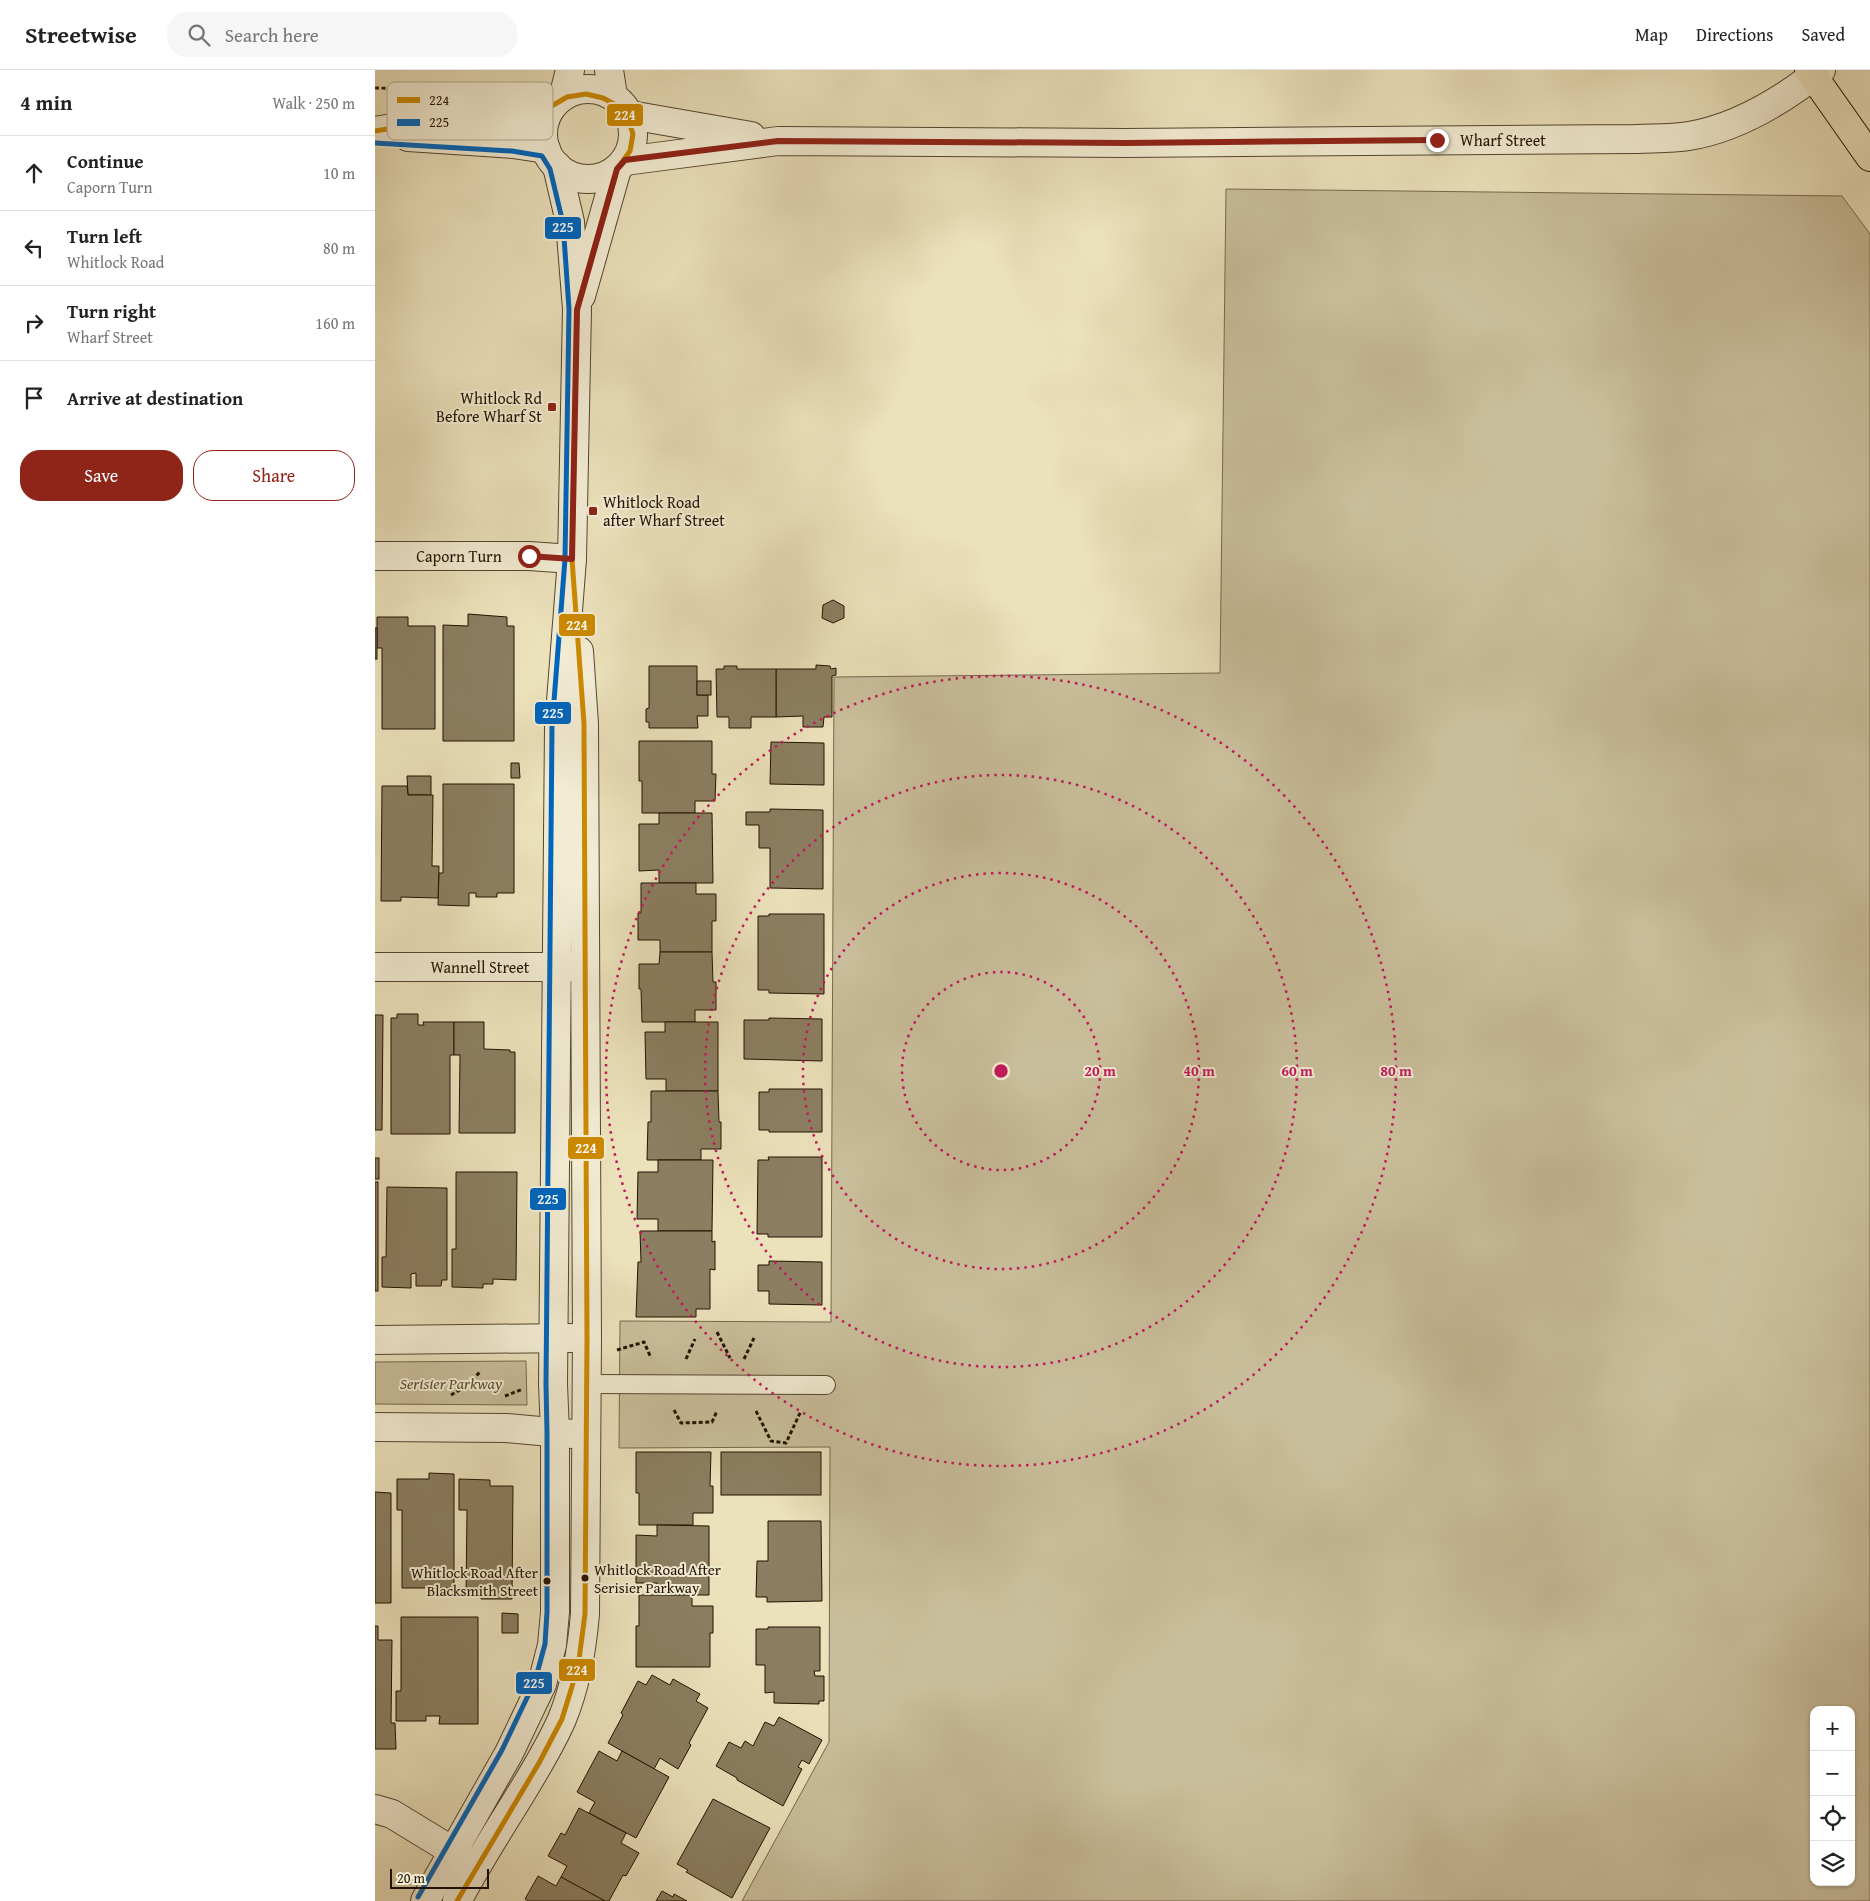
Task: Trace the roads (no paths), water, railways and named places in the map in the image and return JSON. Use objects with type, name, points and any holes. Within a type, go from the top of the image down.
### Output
[{"type":"main road","points":[[1815,72],[1870,157]]},
{"type":"street","name":"Wharf Street","points":[[621,165],[778,141],[1152,143],[1625,139],[1688,136],[1729,126],[1783,97],[1815,72]]},
{"type":"street","points":[[553,108],[562,91],[589,88],[617,94],[633,131],[632,146],[621,165],[577,310]]},
{"type":"street","name":"Wharf Street","points":[[617,94],[778,141]]},
{"type":"street","points":[[463,140],[513,144],[551,158],[575,177],[587,179],[603,176],[621,165]]},
{"type":"street","points":[[425,1901],[509,1753],[542,1684],[550,1653],[555,1612],[553,1338],[559,727],[572,559],[577,310],[570,222],[551,158],[543,140]]},
{"type":"street","name":"Caporn Turn","points":[[375,556],[529,556],[572,559]]},
{"type":"street","points":[[457,1901],[476,1866],[538,1765],[562,1718],[573,1687],[581,1651],[585,1614],[587,1339],[584,724],[572,559]]},
{"type":"street","name":"Wannell Street","points":[[375,967],[585,967]]},
{"type":"street","points":[[375,1340],[587,1339]]},
{"type":"street","points":[[375,1426],[506,1428],[587,1435]]},
{"type":"street","points":[[375,1809],[392,1814],[476,1866]]},
{"type":"lane","points":[[587,1384],[826,1386]]},
{"type":"place","name":"Whitlock Rd Before Wharf St","points":[[552,407]]},
{"type":"place","name":"Whitlock Road after Wharf Street","points":[[593,511]]},
{"type":"place","name":"Whitlock Road After Serisier Parkway","points":[[585,1578]]},
{"type":"place","name":"Whitlock Road After Blacksmith Street","points":[[547,1581]]},
{"type":"park label","name":"Serisier Parkway","points":[[451,1383]]}]
